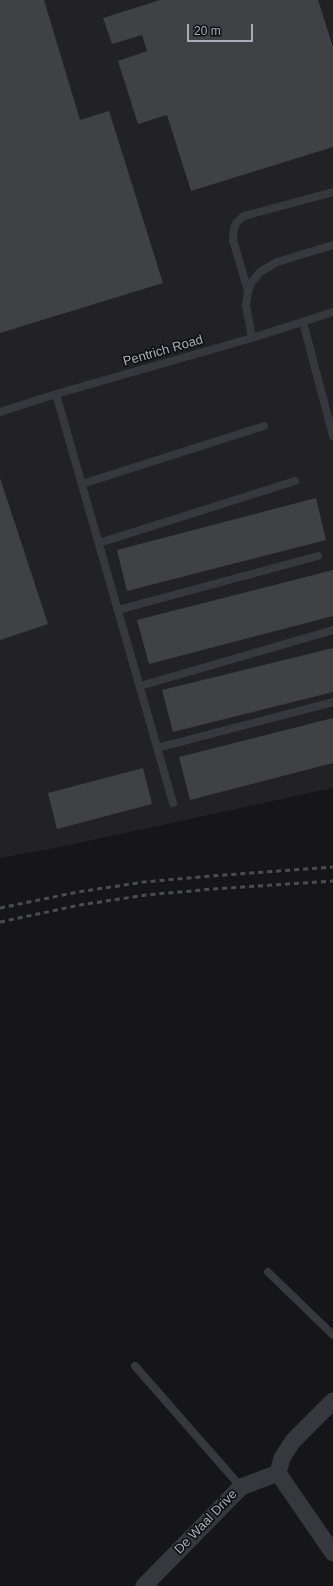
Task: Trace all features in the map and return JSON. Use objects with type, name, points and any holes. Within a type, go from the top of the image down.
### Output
[{"type":"street","points":[[333,1401],[293,1441],[282,1458],[278,1473],[333,1554]]},
{"type":"street","name":"De Waal Drive","points":[[144,1586],[241,1487],[278,1473]]},
{"type":"lane","points":[[248,291],[232,240],[234,228],[237,222],[244,216],[333,192]]},
{"type":"lane","points":[[252,338],[246,306],[248,291],[252,282],[260,272],[277,262],[333,245]]},
{"type":"lane","name":"Pentrich Road","points":[[0,412],[56,394],[252,338],[333,312]]},
{"type":"lane","points":[[303,322],[333,436]]},
{"type":"lane","points":[[56,394],[173,803]]},
{"type":"lane","points":[[82,484],[264,426]]},
{"type":"lane","points":[[99,543],[295,481]]},
{"type":"lane","points":[[118,610],[318,556]]},
{"type":"lane","points":[[140,686],[333,630]]},
{"type":"lane","points":[[157,748],[333,702]]},
{"type":"lane","points":[[268,1272],[333,1335]]},
{"type":"lane","points":[[134,1366],[241,1487]]},
{"type":"shaded area","points":[[0,0],[333,0],[333,788],[60,847],[0,858]]},
{"type":"building","points":[[0,0],[44,0],[80,120],[109,111],[163,283],[0,333]]},
{"type":"building","points":[[160,0],[318,0],[333,47],[333,147],[191,191],[167,115],[138,124],[118,61],[147,51],[142,35],[112,44],[103,18]]},
{"type":"building","points":[[0,478],[48,624],[0,640]]},
{"type":"building","points":[[316,498],[326,540],[127,591],[117,550]]},
{"type":"building","points":[[333,570],[333,616],[149,664],[137,620]]},
{"type":"building","points":[[333,648],[333,692],[173,732],[162,690]]},
{"type":"building","points":[[333,718],[333,763],[190,800],[179,757]]},
{"type":"building","points":[[143,768],[152,804],[57,829],[48,793]]},
{"type":"railway","points":[[0,908],[78,892],[144,882],[333,867]]},
{"type":"railway","points":[[0,922],[80,905],[146,895],[333,881]]}]
